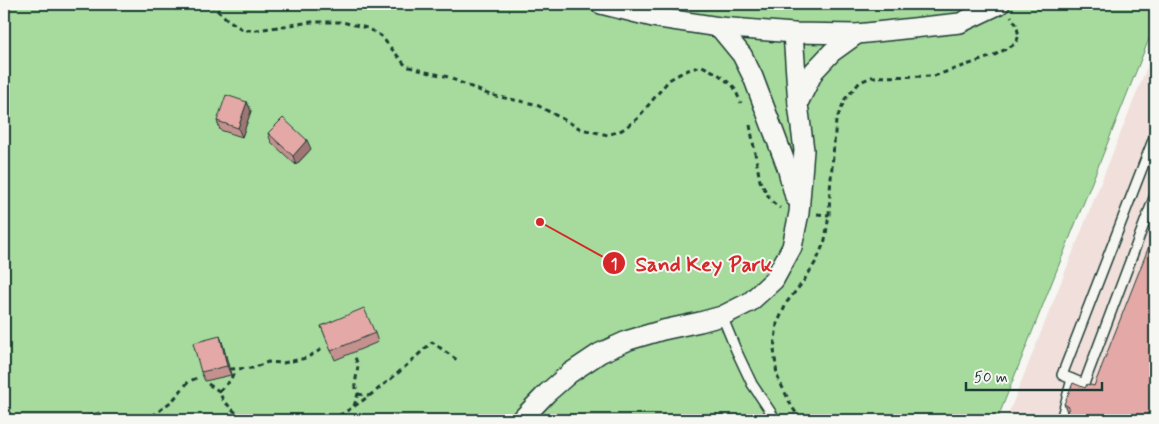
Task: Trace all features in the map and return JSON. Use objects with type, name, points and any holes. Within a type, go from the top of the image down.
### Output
[{"type":"street","points":[[601,4],[653,17],[719,27],[793,33],[857,34],[960,23],[1004,7]]},
{"type":"street","points":[[719,27],[742,55],[754,77],[787,167],[799,213]]},
{"type":"street","points":[[521,420],[570,373],[600,353],[629,340],[722,316],[750,302],[774,280],[792,247],[799,213],[804,150],[798,104],[793,33]]},
{"type":"street","points":[[798,104],[814,71],[832,52],[857,34]]},
{"type":"lane","points":[[1155,135],[1153,146],[1062,376],[1084,384],[1155,195]]},
{"type":"lane","points":[[722,316],[752,384],[776,420]]},
{"type":"lane","points":[[1061,420],[1072,379]]},
{"type":"path","points":[[210,4],[243,30],[257,30],[311,22],[342,22],[367,28],[381,36],[406,66],[445,76],[490,95],[535,104],[581,129],[608,135],[622,130],[636,119],[669,80],[685,71],[702,66],[718,74],[734,87],[743,106]]},
{"type":"path","points":[[801,420],[777,376],[774,349],[777,324],[787,302],[817,260],[825,240],[829,215],[836,121],[845,99],[860,82],[872,77],[934,76],[993,56],[1015,44],[1019,36],[1016,24],[1004,7]]},
{"type":"path","points":[[748,121],[751,128],[760,180],[772,201],[783,211],[829,215]]},
{"type":"path","points":[[331,420],[347,412],[397,375],[432,342],[456,360]]},
{"type":"path","points":[[219,391],[230,381],[233,374],[231,369],[253,368],[268,362],[283,363],[306,358],[324,348]]},
{"type":"path","points":[[354,354],[358,366],[355,385],[358,394],[354,406]]},
{"type":"path","points":[[144,420],[167,405],[189,381],[200,377]]},
{"type":"path","points":[[208,384],[219,391],[223,400],[237,414],[236,420]]},
{"type":"path","points":[[358,394],[369,396]]},
{"type":"shaded area","points":[[1155,47],[1155,420],[1006,420]]},
{"type":"green space","points":[[4,4],[1155,4],[1155,24],[997,420],[4,420]]},
{"type":"building","points":[[226,95],[247,102],[238,128],[217,121]]},
{"type":"building","points":[[283,118],[307,140],[293,156],[268,133]]},
{"type":"building","points":[[1155,231],[1155,420],[1080,420],[1066,415],[1069,407],[1064,404],[1073,383],[1085,388],[1087,384],[1094,386]]},
{"type":"building","points":[[364,308],[375,333],[331,351],[321,326]]},
{"type":"building","points":[[220,336],[227,366],[201,372],[193,343]]},
{"type":"building","points":[[99,412],[101,420],[72,420]]},
{"type":"place","name":"Sand Key Park","points":[[540,222]]}]
